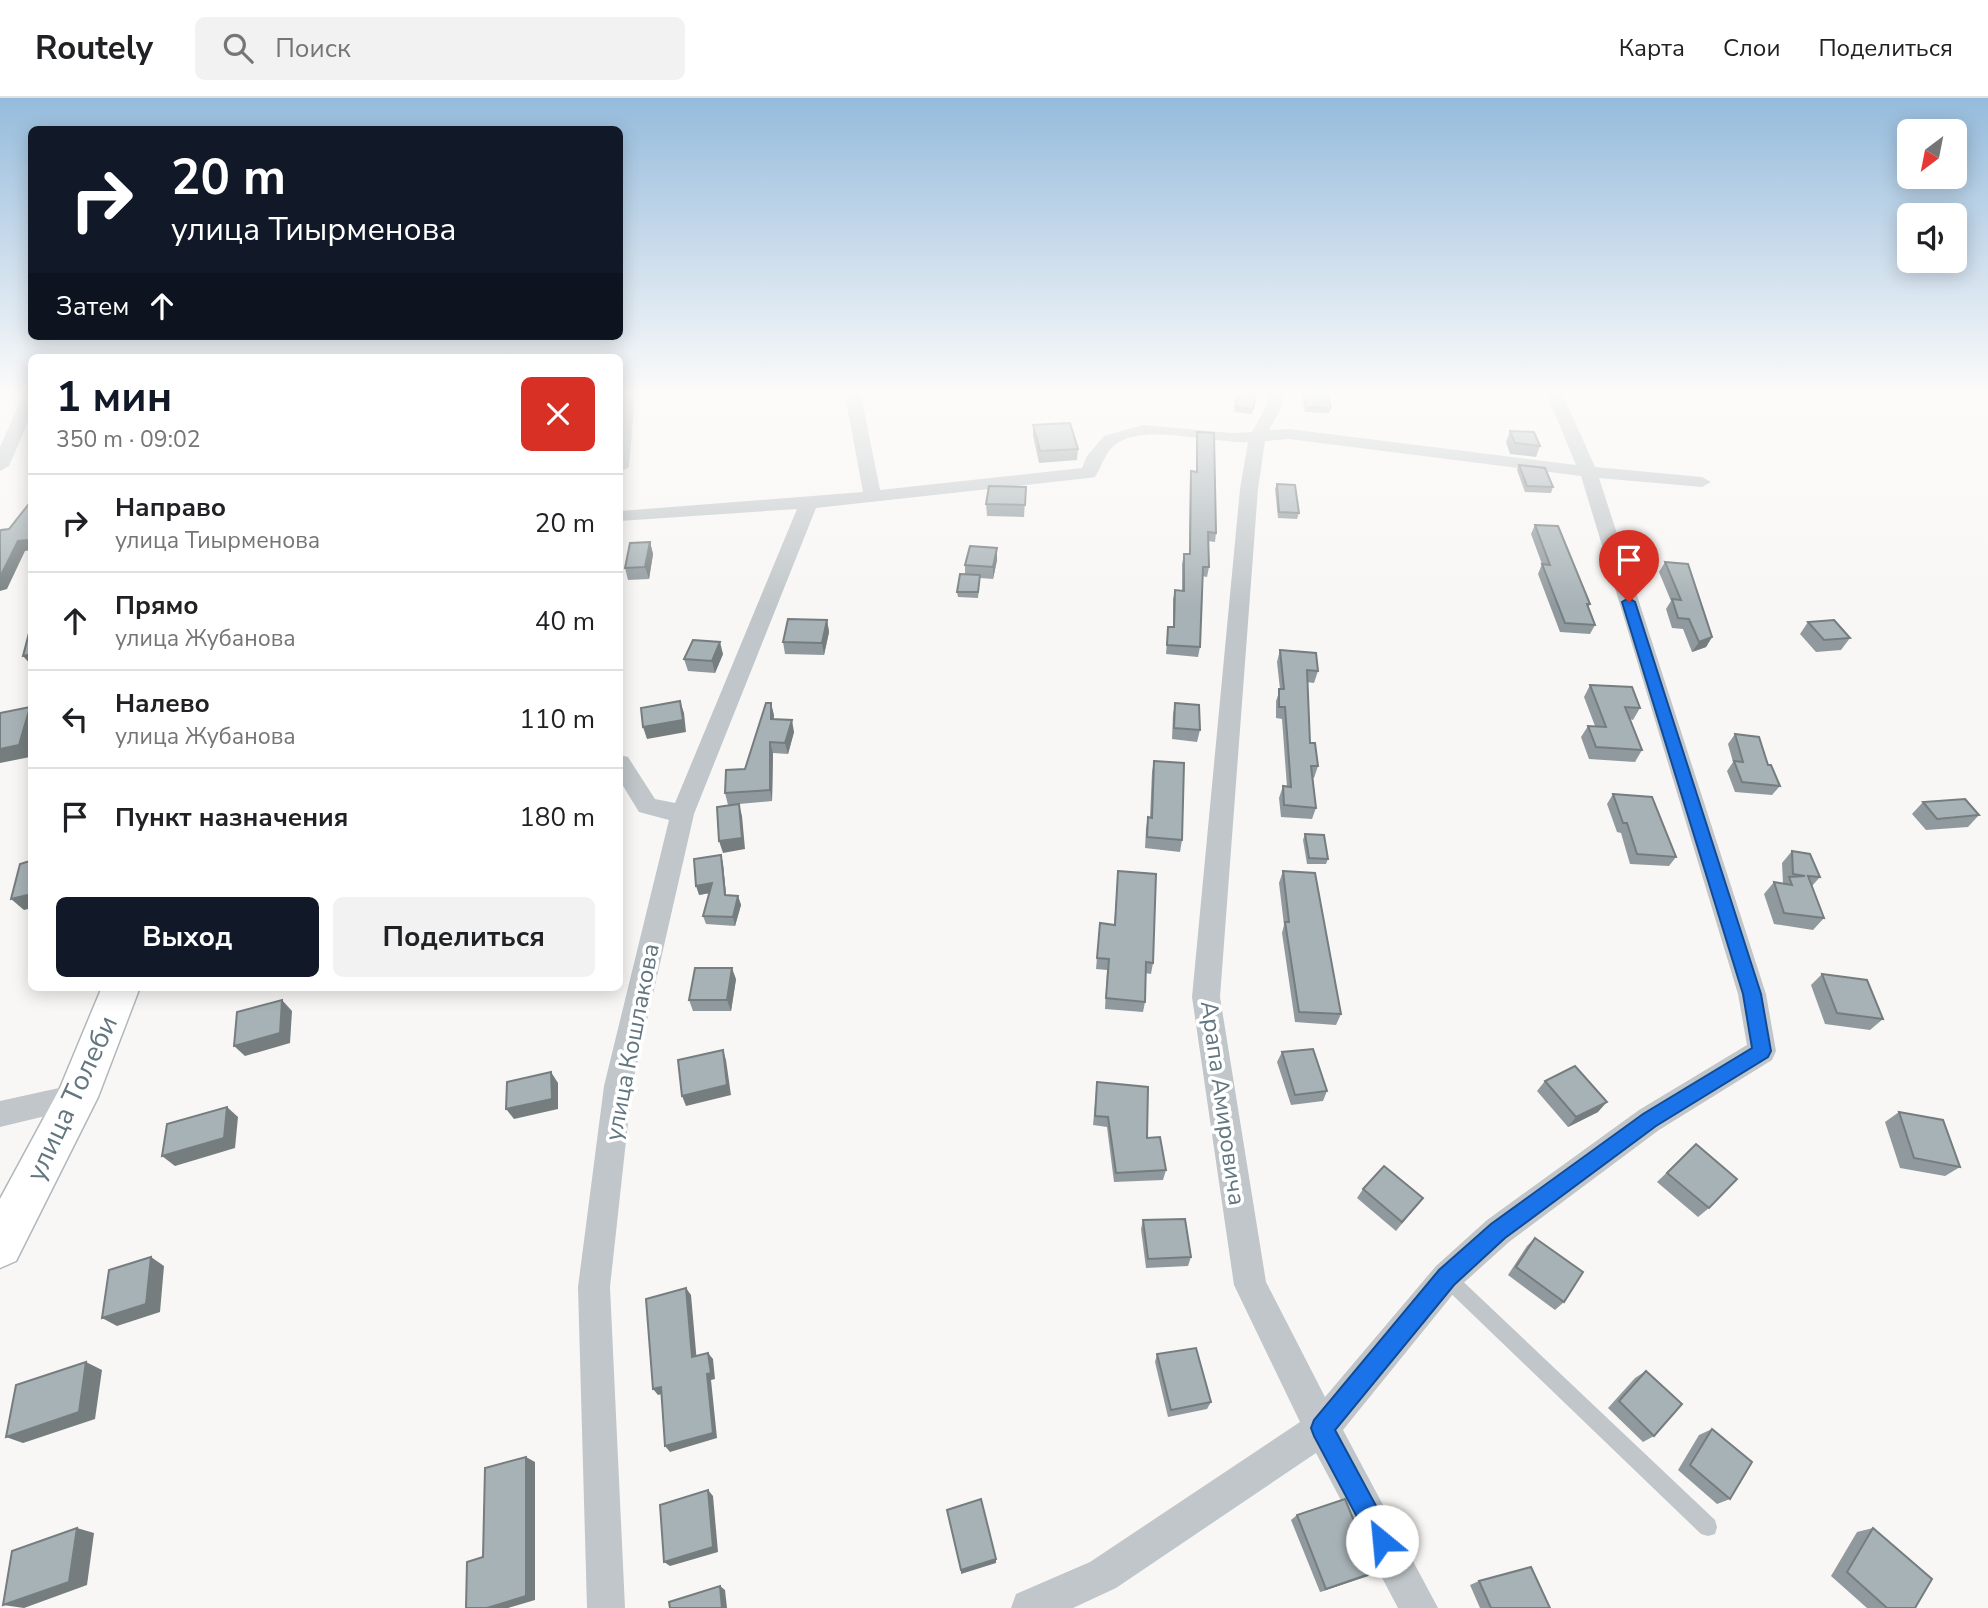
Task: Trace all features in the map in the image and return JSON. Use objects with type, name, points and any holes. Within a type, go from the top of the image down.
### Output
[{"type":"street","points":[[866,465],[872,495]]},
{"type":"street","points":[[623,516],[809,503],[1088,473],[1092,465]]},
{"type":"street","name":"Арапа Амировича","points":[[1253,465],[1206,997],[1250,1285],[1322,1428],[1419,1608]]},
{"type":"street","points":[[1537,465],[1702,482]]},
{"type":"street","points":[[1030,1608],[1103,1575],[1322,1428],[1447,1278],[1498,1231],[1649,1120],[1762,1051],[1752,994],[1585,465]]},
{"type":"street","name":"улица Кошлакова","points":[[606,1608],[594,1287],[618,1086],[682,814],[809,503]]},
{"type":"street","points":[[623,768],[647,806],[682,814]]},
{"type":"street","name":"улица Толеби","points":[[0,1245],[77,1097],[119,991]]},
{"type":"street","points":[[0,1114],[77,1097]]},
{"type":"lane","points":[[1447,1278],[1708,1527]]},
{"type":"building","points":[[1197,465],[1215,465],[1216,533],[1208,532],[1209,567],[1203,567],[1200,647],[1167,645],[1168,627],[1174,627],[1175,590],[1184,591],[1184,554],[1190,554],[1191,471],[1197,472]]},
{"type":"building","points":[[1519,465],[1545,468],[1553,487],[1527,486]]},
{"type":"building","points":[[1277,484],[1295,485],[1299,513],[1279,512]]},
{"type":"building","points":[[989,486],[1026,487],[1025,505],[986,504]]},
{"type":"building","points":[[28,505],[28,540],[18,541],[0,577],[0,532],[9,529]]},
{"type":"building","points":[[1535,525],[1558,526],[1590,604],[1587,604],[1595,625],[1565,623],[1542,564],[1550,565]]},
{"type":"building","points":[[650,542],[645,567],[625,568],[630,543]]},
{"type":"building","points":[[970,546],[997,548],[993,567],[965,565]]},
{"type":"building","points":[[1665,562],[1688,564],[1712,637],[1699,642],[1689,619],[1678,618],[1672,599],[1681,600]]},
{"type":"building","points":[[960,574],[980,575],[978,592],[957,592]]},
{"type":"building","points":[[788,619],[827,620],[822,643],[783,642]]},
{"type":"building","points":[[1834,620],[1850,638],[1824,640],[1808,622]]},
{"type":"building","points":[[28,637],[28,655],[23,656]]},
{"type":"building","points":[[693,640],[720,642],[712,661],[684,659]]},
{"type":"building","points":[[1280,650],[1316,653],[1318,671],[1307,670],[1310,743],[1315,743],[1318,766],[1311,766],[1316,808],[1284,805],[1283,786],[1291,787],[1285,707],[1279,707],[1279,689],[1284,689]]},
{"type":"building","points":[[1590,685],[1632,687],[1640,708],[1625,707],[1642,750],[1596,747],[1588,726],[1606,727]]},
{"type":"building","points":[[680,701],[683,720],[643,727],[641,708]]},
{"type":"building","points":[[766,703],[771,703],[771,719],[792,720],[785,743],[770,742],[770,790],[725,793],[726,770],[745,769]]},
{"type":"building","points":[[1175,703],[1199,705],[1200,730],[1174,728]]},
{"type":"building","points":[[28,707],[19,745],[0,749],[0,713]]},
{"type":"building","points":[[1735,734],[1759,737],[1768,765],[1771,765],[1780,786],[1742,782],[1734,761],[1743,762]]},
{"type":"building","points":[[1154,761],[1184,763],[1182,840],[1147,837],[1148,817],[1152,818]]},
{"type":"building","points":[[1613,794],[1652,797],[1676,857],[1637,854],[1627,823],[1623,823]]},
{"type":"building","points":[[1965,799],[1979,815],[1937,819],[1923,802]]},
{"type":"building","points":[[739,804],[742,838],[719,841],[717,807]]},
{"type":"building","points":[[1305,834],[1324,835],[1328,859],[1309,858]]},
{"type":"building","points":[[1792,851],[1810,854],[1820,877],[1808,876],[1824,918],[1784,913],[1774,882],[1792,885],[1789,877],[1805,876],[1793,874]]},
{"type":"building","points":[[721,855],[725,895],[738,896],[733,917],[703,916],[712,883],[696,886],[694,859]]},
{"type":"building","points":[[28,862],[28,895],[11,899],[20,864]]},
{"type":"building","points":[[1118,871],[1156,874],[1153,963],[1146,962],[1145,1002],[1106,998],[1109,959],[1097,958],[1100,923],[1115,925]]},
{"type":"building","points":[[1283,871],[1315,873],[1341,1014],[1299,1012],[1285,922],[1289,922]]},
{"type":"building","points":[[695,968],[732,968],[727,1000],[689,1000]]},
{"type":"building","points":[[1822,974],[1867,980],[1883,1019],[1837,1013]]},
{"type":"building","points":[[282,1000],[280,1033],[234,1046],[237,1012]]},
{"type":"building","points":[[1313,1049],[1327,1091],[1295,1095],[1282,1052]]},
{"type":"building","points":[[723,1050],[727,1085],[682,1096],[678,1060]]},
{"type":"building","points":[[1575,1066],[1607,1102],[1576,1117],[1545,1081]]},
{"type":"building","points":[[551,1072],[552,1099],[506,1109],[507,1082]]},
{"type":"building","points":[[1097,1082],[1148,1087],[1147,1138],[1160,1137],[1166,1170],[1116,1173],[1108,1117],[1095,1116]]},
{"type":"building","points":[[227,1107],[224,1138],[162,1156],[167,1124]]},
{"type":"building","points":[[1899,1112],[1943,1120],[1960,1167],[1914,1158]]},
{"type":"building","points":[[1696,1144],[1737,1179],[1709,1208],[1667,1173]]},
{"type":"building","points":[[1384,1166],[1423,1198],[1402,1222],[1363,1189]]},
{"type":"building","points":[[1185,1219],[1191,1257],[1148,1259],[1143,1220]]},
{"type":"building","points":[[1535,1238],[1583,1272],[1564,1302],[1516,1267]]},
{"type":"building","points":[[151,1257],[146,1304],[102,1318],[109,1270]]},
{"type":"building","points":[[686,1288],[692,1357],[708,1353],[711,1373],[707,1374],[713,1433],[665,1446],[661,1387],[653,1389],[646,1299]]},
{"type":"building","points":[[1196,1348],[1211,1402],[1171,1410],[1157,1354]]},
{"type":"building","points":[[86,1362],[79,1412],[6,1437],[16,1385]]},
{"type":"building","points":[[1646,1371],[1682,1404],[1654,1436],[1619,1401]]},
{"type":"building","points":[[1712,1429],[1752,1462],[1730,1499],[1690,1465]]},
{"type":"building","points":[[526,1457],[526,1596],[487,1608],[466,1608],[467,1562],[483,1557],[485,1468]]},
{"type":"building","points":[[708,1490],[713,1547],[664,1562],[660,1505]]},
{"type":"building","points":[[981,1499],[996,1559],[961,1570],[947,1510]]},
{"type":"building","points":[[1345,1499],[1375,1572],[1326,1589],[1297,1515]]},
{"type":"building","points":[[77,1528],[69,1582],[3,1605],[12,1551]]},
{"type":"building","points":[[1873,1528],[1932,1579],[1915,1608],[1887,1608],[1847,1572]]},
{"type":"building","points":[[1531,1567],[1550,1608],[1491,1608],[1479,1581]]},
{"type":"building","points":[[720,1586],[722,1608],[670,1608],[669,1602]]},
{"type":"route","points":[[1382,1541],[1322,1428],[1447,1278],[1498,1231],[1649,1120],[1762,1051],[1752,994],[1629,602]]}]
